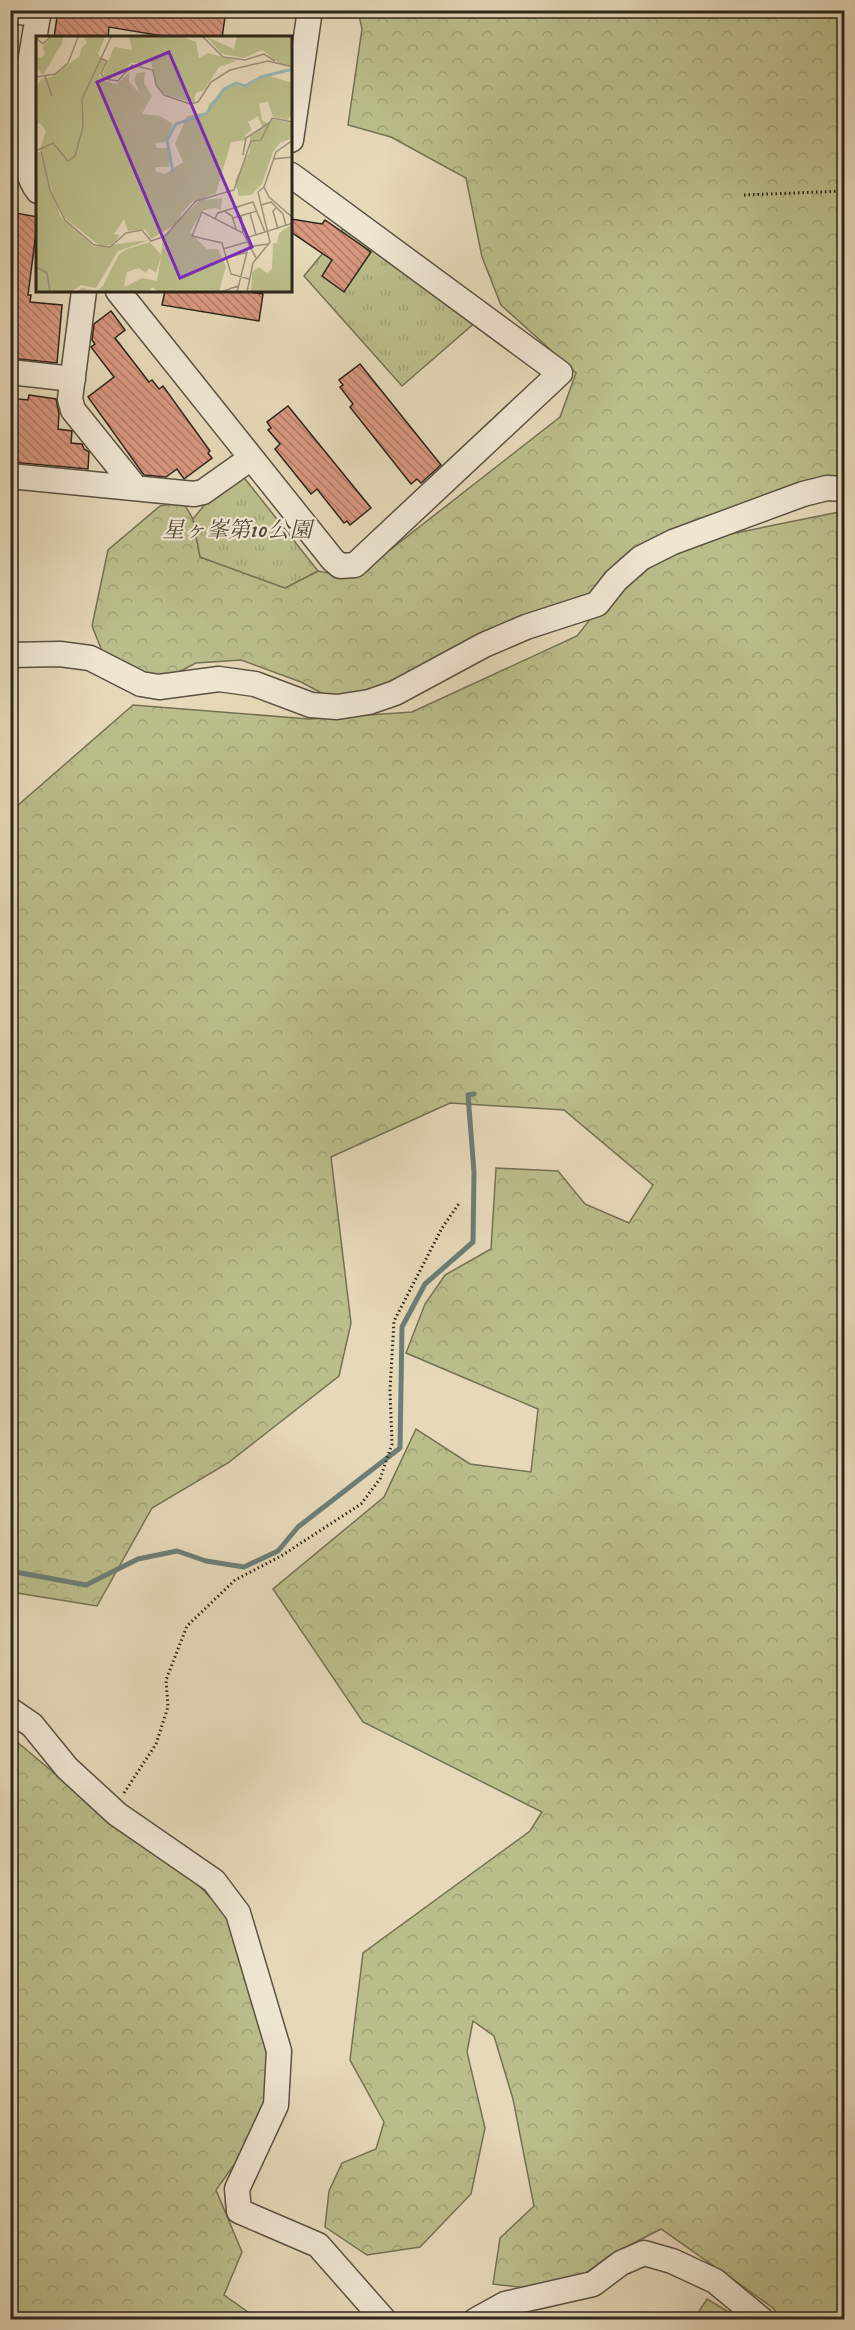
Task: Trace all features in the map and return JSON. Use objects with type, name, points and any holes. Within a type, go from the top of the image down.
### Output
[{"type":"street","points":[[292,124],[310,10]]},
{"type":"street","points":[[10,11],[39,12],[37,36]]},
{"type":"street","points":[[26,185],[23,142],[18,121],[34,70],[36,47]]},
{"type":"street","points":[[118,292],[333,560],[340,566],[355,565],[560,373],[292,176]]},
{"type":"street","points":[[84,292],[70,399],[73,410],[136,488]]},
{"type":"street","points":[[10,372],[73,379]]},
{"type":"street","points":[[10,476],[194,494],[203,492],[251,458]]},
{"type":"street","points":[[10,654],[60,654],[90,658],[141,684],[159,687],[219,679],[255,684],[310,705],[337,707],[369,702],[395,693],[484,645],[526,627],[597,604],[616,580],[641,558],[672,542],[803,494],[827,488],[844,489]]},
{"type":"street","points":[[10,1710],[32,1725],[67,1768],[117,1814],[214,1881],[238,1912],[279,2051],[276,2105],[237,2189],[239,2211],[318,2245],[359,2295],[384,2319]]},
{"type":"street","points":[[476,2319],[505,2304],[593,2284],[621,2263],[644,2253],[672,2261],[715,2281],[762,2319]]},
{"type":"path","points":[[744,195],[844,191]]},
{"type":"path","points":[[117,1814],[125,1789],[156,1744],[168,1707],[166,1680],[187,1626],[235,1580],[281,1556],[361,1504],[381,1479],[392,1444],[390,1390],[394,1321],[442,1228],[460,1202]]},
{"type":"green space","points":[[358,11],[844,11],[844,484],[642,545],[593,598],[363,696],[329,697],[301,682],[241,660],[196,663],[167,678],[140,675],[104,656],[92,626],[108,550],[160,506],[183,502],[193,519],[200,557],[285,588],[318,571],[354,578],[560,417],[576,373],[501,305],[482,257],[466,178],[391,137],[348,125],[362,29]]},
{"type":"green space","points":[[347,224],[478,320],[402,386],[304,276]]},
{"type":"green space","name":"星ヶ峯第10公園","points":[[242,475],[318,571],[285,588],[200,557],[193,519],[206,503]]},
{"type":"green space","points":[[844,511],[844,2319],[782,2319],[772,2307],[661,2229],[609,2256],[560,2292],[493,2284],[500,2238],[534,2206],[513,2099],[494,2036],[473,2021],[467,2052],[485,2128],[471,2194],[420,2247],[367,2255],[325,2227],[329,2191],[342,2163],[376,2149],[384,2122],[350,2060],[363,1953],[530,1831],[542,1812],[363,1722],[273,1589],[384,1497],[416,1429],[470,1464],[531,1472],[538,1409],[406,1353],[425,1304],[445,1275],[491,1249],[496,1168],[558,1171],[585,1204],[629,1223],[653,1185],[564,1110],[450,1103],[331,1157],[351,1323],[339,1376],[228,1463],[152,1508],[97,1606],[11,1592],[10,897],[13,895],[17,806],[133,705],[309,719],[412,712],[577,636],[630,569],[686,543]]},
{"type":"green space","points":[[10,1736],[85,1799],[182,1867],[232,1921],[272,2064],[272,2102],[256,2134],[216,2190],[242,2252],[224,2295],[258,2319],[11,2319]]},
{"type":"green space","points":[[707,2299],[740,2319],[694,2319]]},
{"type":"building","points":[[58,10],[193,10],[193,13],[225,17],[222,36],[163,36],[109,27],[108,36],[54,36]]},
{"type":"building","points":[[10,212],[36,217],[28,295],[31,295],[30,302],[62,305],[57,363],[10,358]]},
{"type":"building","points":[[292,219],[322,224],[325,220],[371,252],[344,292],[322,276],[332,260],[292,233]]},
{"type":"building","points":[[165,292],[263,294],[259,321],[162,305]]},
{"type":"building","points":[[111,311],[125,330],[115,338],[149,382],[152,380],[159,389],[163,386],[210,451],[208,453],[212,458],[184,479],[177,469],[166,477],[144,475],[88,397],[114,377],[91,347],[95,344],[92,340],[94,324]]},
{"type":"building","points":[[360,364],[441,465],[421,483],[417,479],[411,484],[350,407],[353,404],[340,387],[343,385],[339,380]]},
{"type":"building","points":[[29,395],[56,399],[59,414],[58,429],[72,431],[71,443],[82,444],[89,452],[88,469],[10,462],[10,398],[28,400]]},
{"type":"building","points":[[288,406],[371,508],[350,525],[347,521],[344,523],[317,489],[311,494],[275,449],[280,444],[268,430],[271,428],[267,422]]},
{"type":"waterway","points":[[10,1571],[86,1585],[138,1559],[177,1551],[206,1561],[244,1567],[278,1551],[298,1527],[400,1448],[402,1327],[425,1284],[473,1242],[474,1172],[468,1095],[474,1094]]}]
